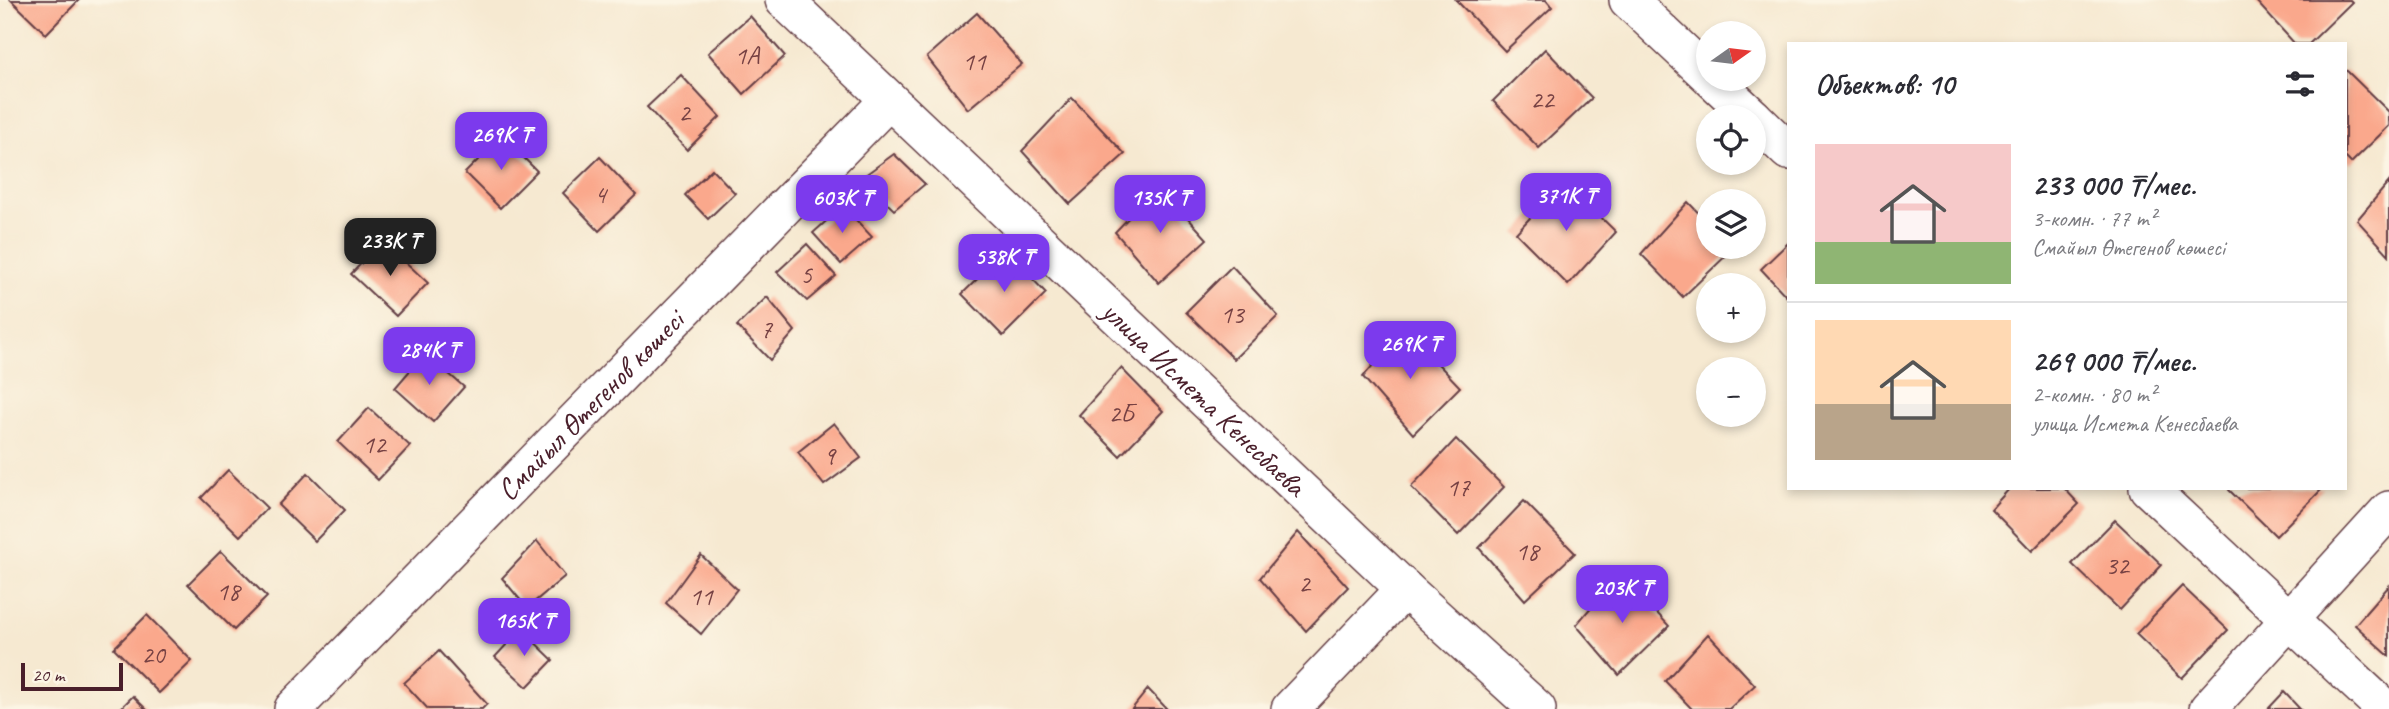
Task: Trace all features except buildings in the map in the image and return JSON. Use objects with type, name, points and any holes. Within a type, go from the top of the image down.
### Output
[{"type":"street","name":"улица Исмета Кенесбаева","points":[[784,0],[1405,589],[1537,709]]},
{"type":"street","points":[[1628,0],[1696,64]]},
{"type":"street","points":[[1725,91],[1739,105]]},
{"type":"street","name":"Смайыл Өтегенов көшесі","points":[[293,709],[888,100]]},
{"type":"street","points":[[1766,130],[1787,150]]},
{"type":"street","points":[[2150,490],[2385,709]]},
{"type":"street","points":[[2208,709],[2389,510]]},
{"type":"street","points":[[1290,709],[1405,589]]}]
